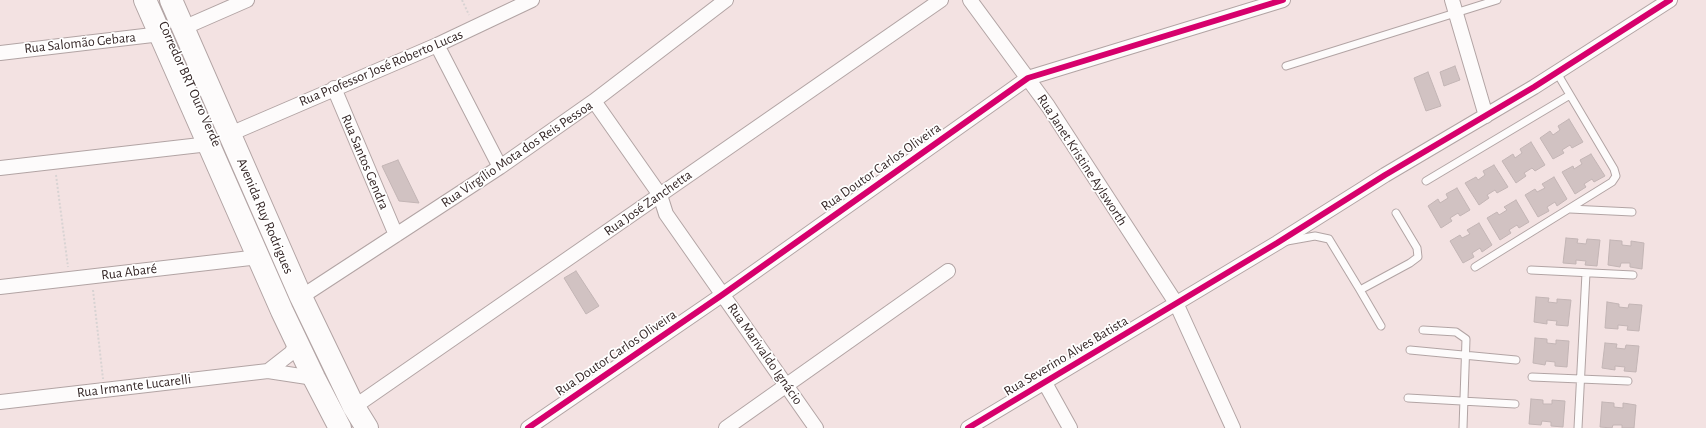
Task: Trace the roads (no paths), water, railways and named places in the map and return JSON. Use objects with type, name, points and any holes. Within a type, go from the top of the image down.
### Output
[{"type":"main road","name":"Avenida Ruy Rodrigues","points":[[145,0],[259,257],[292,304],[367,428]]},
{"type":"main road","name":"Avenida Ruy Rodrigues","points":[[171,0],[230,134],[292,304],[307,339],[314,378],[340,428]]},
{"type":"street","points":[[183,28],[247,0]]},
{"type":"street","name":"Rua Professor José Roberto Lucas","points":[[230,134],[437,45],[532,0]]},
{"type":"street","name":"Rua Virgílio Mota dos Reis Pessoa","points":[[292,304],[500,167],[594,102],[726,0]]},
{"type":"street","name":"Rua José Zanchetta","points":[[354,406],[941,0]]},
{"type":"street","name":"Rua Janet Kristine Aylsworth","points":[[970,0],[1028,78],[1176,303],[1233,428]]},
{"type":"street","name":"Rua Doutor Carlos Oliveira","points":[[528,428],[722,295],[1028,78],[1283,0]]},
{"type":"street","name":"Rua Severino Alves Batista","points":[[968,428],[1277,243],[1385,175],[1557,73],[1670,0]]},
{"type":"street","points":[[1453,6],[1486,116]]},
{"type":"street","name":"Rua Salomão Gebara","points":[[0,52],[161,34]]},
{"type":"street","points":[[437,45],[500,167]]},
{"type":"street","name":"Rua Santos Gendra","points":[[334,88],[396,236]]},
{"type":"street","name":"Rua Marivaldo Ignácio","points":[[594,102],[660,195],[666,214],[816,428]]},
{"type":"street","points":[[0,168],[209,144]]},
{"type":"street","name":"Rua Abaré","points":[[0,287],[259,257]]},
{"type":"street","points":[[726,428],[948,271]]},
{"type":"street","points":[[268,371],[307,339]]},
{"type":"street","name":"Rua Irmante Lucarelli","points":[[0,402],[268,371],[314,378]]},
{"type":"street","points":[[1045,383],[1070,428]]},
{"type":"lane","name":"Corredor BRT Ouro Verde","points":[[153,0],[292,304]]},
{"type":"lane","name":"Corredor BRT Ouro Verde","points":[[163,0],[336,407],[348,428]]},
{"type":"lane","points":[[1286,66],[1453,6],[1497,0]]},
{"type":"lane","points":[[1475,267],[1612,182],[1616,176],[1614,169],[1557,73]]},
{"type":"lane","points":[[1426,181],[1570,95]]},
{"type":"lane","points":[[1570,209],[1632,212]]},
{"type":"lane","points":[[1360,290],[1410,263],[1418,257],[1417,248],[1396,213]]},
{"type":"lane","points":[[1277,243],[1315,236],[1328,239],[1360,290],[1380,326]]},
{"type":"lane","points":[[1531,270],[1633,275]]},
{"type":"lane","points":[[1578,428],[1586,273]]},
{"type":"lane","points":[[1423,330],[1456,332],[1466,339],[1463,428]]},
{"type":"lane","points":[[307,339],[359,428]]},
{"type":"lane","points":[[1410,350],[1516,360]]},
{"type":"lane","points":[[1532,377],[1628,381]]},
{"type":"lane","points":[[1408,398],[1516,404]]}]
